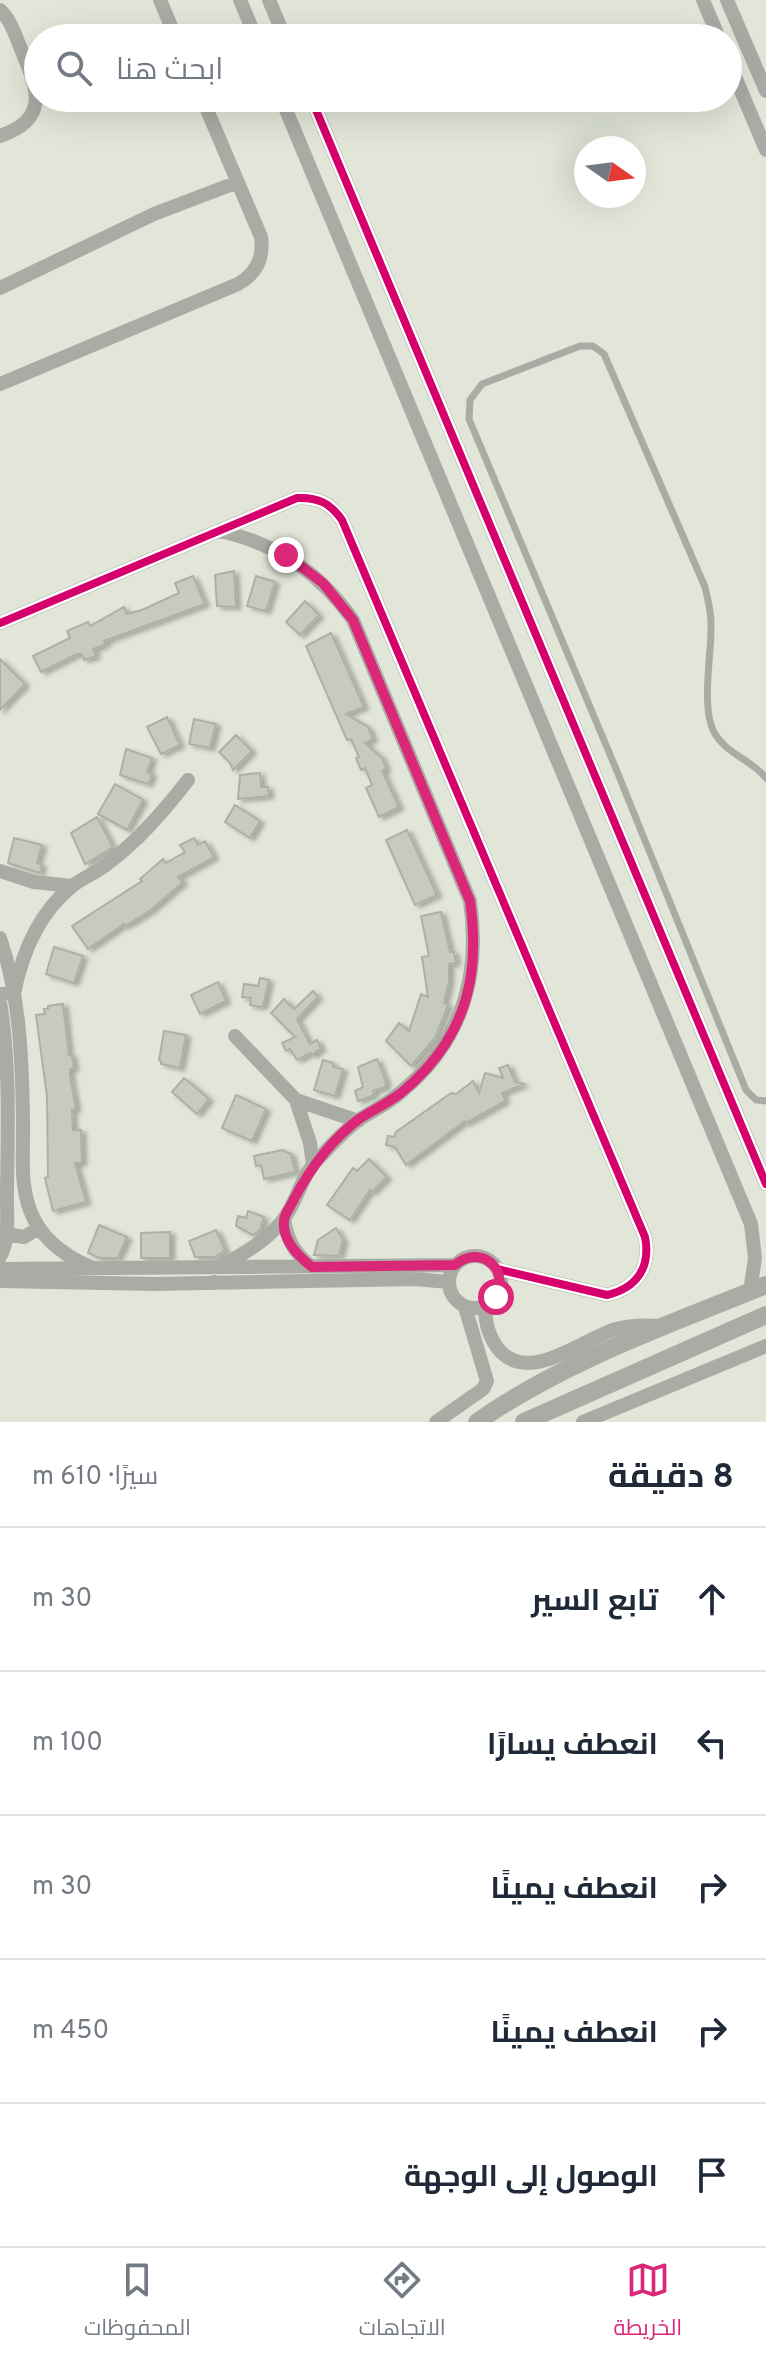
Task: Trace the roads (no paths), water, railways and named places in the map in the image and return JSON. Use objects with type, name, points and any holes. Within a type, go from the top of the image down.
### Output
[{"type":"street","points":[[160,0],[170,24]]},
{"type":"street","points":[[240,0],[250,24]]},
{"type":"street","points":[[269,0],[279,24]]},
{"type":"street","points":[[703,0],[713,24]]},
{"type":"street","points":[[727,0],[737,24]]},
{"type":"street","points":[[0,10],[10,22],[24,56]]},
{"type":"street","points":[[742,35],[766,91]]},
{"type":"street","points":[[742,93],[766,150]]},
{"type":"street","points":[[0,136],[15,131],[28,121],[31,112]]},
{"type":"street","points":[[0,384],[238,284],[251,274],[260,261],[262,245],[208,112]]},
{"type":"street","points":[[287,112],[758,1223],[755,1258],[758,1288],[662,1327],[531,1387],[477,1422]]},
{"type":"street","points":[[317,112],[766,1184]]},
{"type":"street","points":[[0,288],[132,224],[238,182]]},
{"type":"street","points":[[2,624],[297,498],[310,497],[323,501],[342,520],[645,1237],[647,1250],[641,1275],[632,1285],[607,1295],[497,1269],[489,1260],[477,1256],[465,1258],[455,1265],[448,1282],[454,1299],[465,1307],[487,1381],[483,1389],[436,1422]]},
{"type":"street","points":[[214,1269],[245,1252],[284,1219],[313,1165],[358,1121],[401,1092],[430,1065],[459,1017],[469,991],[474,961],[470,901],[353,620],[323,583],[295,561],[265,544],[220,531]]},
{"type":"street","points":[[7,994],[45,917],[72,886],[107,864],[137,839],[188,780]]},
{"type":"street","points":[[0,871],[34,882],[72,886]]},
{"type":"street","points":[[0,938],[22,1083],[25,1192],[39,1228],[54,1246],[94,1269]]},
{"type":"street","points":[[0,1002],[8,1066],[7,1234],[0,1257]]},
{"type":"street","points":[[235,1036],[296,1100],[305,1121],[313,1165]]},
{"type":"street","points":[[296,1100],[358,1121]]},
{"type":"street","points":[[284,1219],[294,1251],[312,1267]]},
{"type":"street","points":[[7,1234],[24,1237],[39,1228]]},
{"type":"street","points":[[0,1269],[94,1269],[153,1276],[214,1269],[455,1265]]},
{"type":"street","points":[[465,1307],[485,1306],[491,1302],[499,1290],[497,1269]]},
{"type":"street","points":[[0,1281],[153,1276],[448,1282]]},
{"type":"street","points":[[485,1306],[489,1334],[496,1346],[506,1356],[523,1364],[539,1363],[616,1329],[646,1325],[662,1327]]},
{"type":"street","points":[[524,1422],[766,1315]]},
{"type":"street","points":[[583,1422],[766,1346]]},
{"type":"lane","points":[[766,778],[756,767],[725,746],[712,728],[708,710],[711,621],[705,587],[604,354],[593,346],[580,346],[482,384],[470,400],[469,419],[746,1090],[756,1100],[766,1101]]}]
